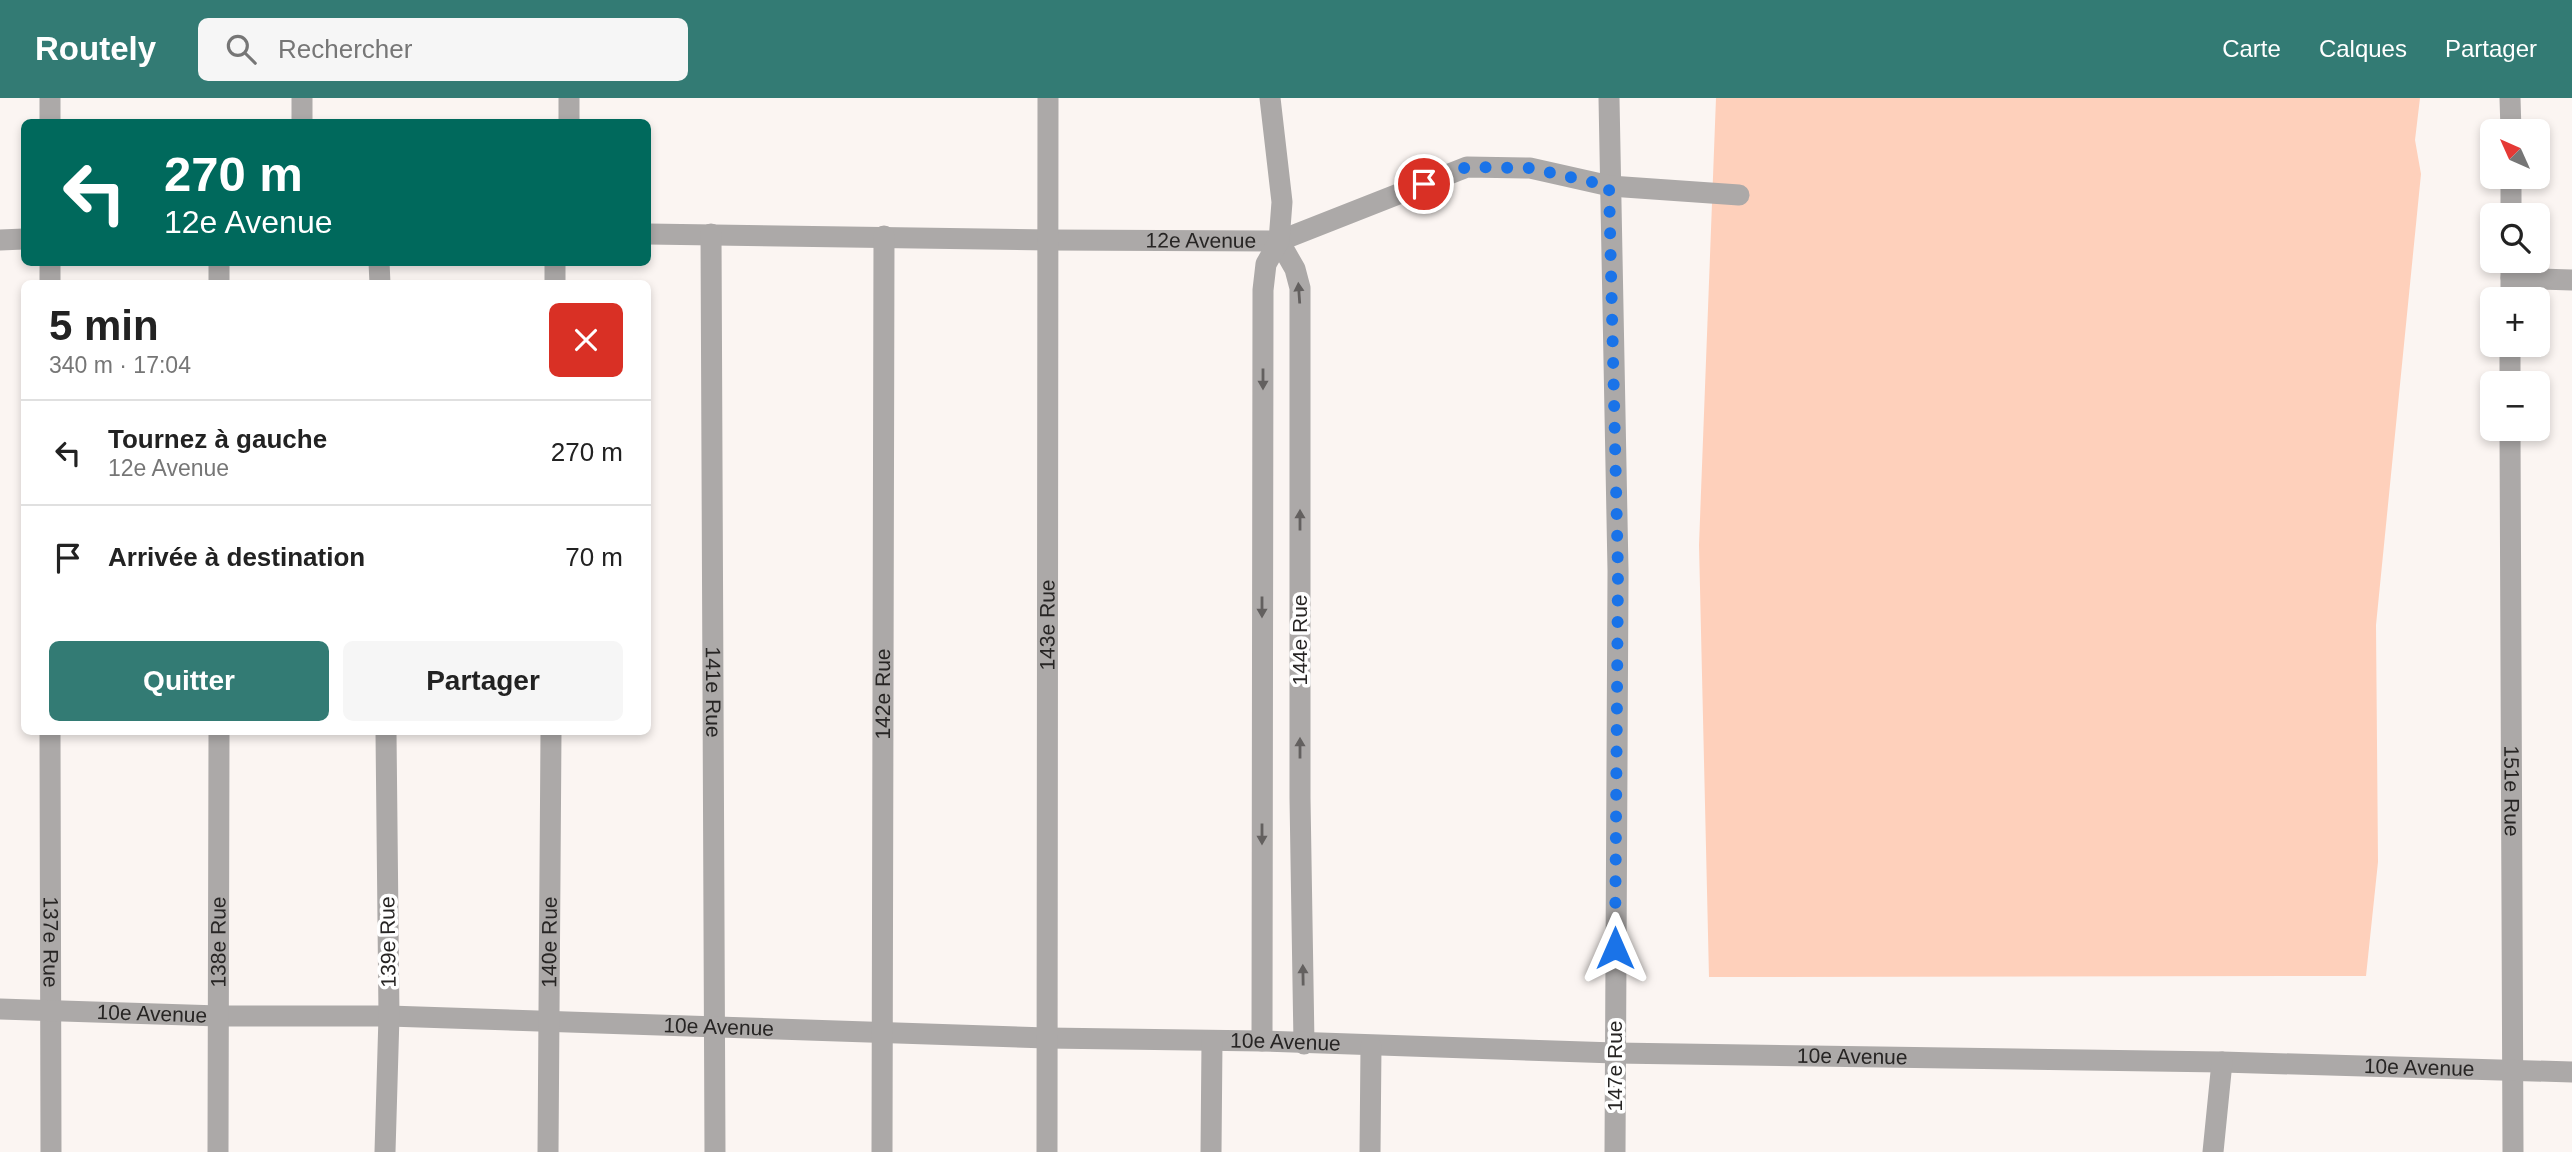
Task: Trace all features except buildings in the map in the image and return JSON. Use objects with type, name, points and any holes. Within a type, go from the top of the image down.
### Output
[{"type":"street","points":[[50,98],[50,119]]},
{"type":"street","points":[[302,98],[302,119]]},
{"type":"street","points":[[569,98],[569,119]]},
{"type":"street","name":"143e Rue","points":[[1047,1152],[1048,98]]},
{"type":"street","name":"144e Rue","points":[[1262,1041],[1263,290],[1266,264],[1279,241],[1282,202],[1270,98]]},
{"type":"street","name":"147e Rue","points":[[1609,98],[1618,571],[1615,1152]]},
{"type":"street","points":[[2510,98],[2511,119]]},
{"type":"street","name":"12e Avenue","points":[[651,234],[1279,241],[1467,167],[1530,168],[1609,186],[1739,195]]},
{"type":"street","name":"141e Rue","points":[[711,234],[715,1152]]},
{"type":"street","name":"142e Rue","points":[[882,1152],[884,236]]},
{"type":"street","points":[[0,240],[21,239]]},
{"type":"street","name":"144e Rue","points":[[1279,241],[1295,269],[1300,288],[1300,798],[1304,1044]]},
{"type":"street","points":[[2511,279],[2572,280]]},
{"type":"street","name":"151e Rue","points":[[2510,441],[2513,1152]]},
{"type":"street","name":"137e Rue","points":[[50,735],[51,1152]]},
{"type":"street","name":"138e Rue","points":[[218,1152],[219,735]]},
{"type":"street","name":"139e Rue","points":[[385,1152],[389,1016],[386,735]]},
{"type":"street","name":"140e Rue","points":[[548,1152],[551,735]]},
{"type":"street","name":"10e Avenue","points":[[0,1009],[219,1016],[389,1016],[1047,1038],[1262,1041],[1615,1052],[2222,1062],[2572,1072]]},
{"type":"street","points":[[1211,1152],[1213,1041]]},
{"type":"street","points":[[1370,1152],[1371,1046]]},
{"type":"street","points":[[2213,1152],[2222,1062]]},
{"type":"shaded area","points":[[1716,98],[2420,98],[2415,140],[2421,174],[2376,625],[2378,862],[2366,976],[1709,977],[1699,545]]},
{"type":"route","points":[[1424,184],[1467,167],[1530,168],[1609,186],[1618,571],[1615,948]]}]
